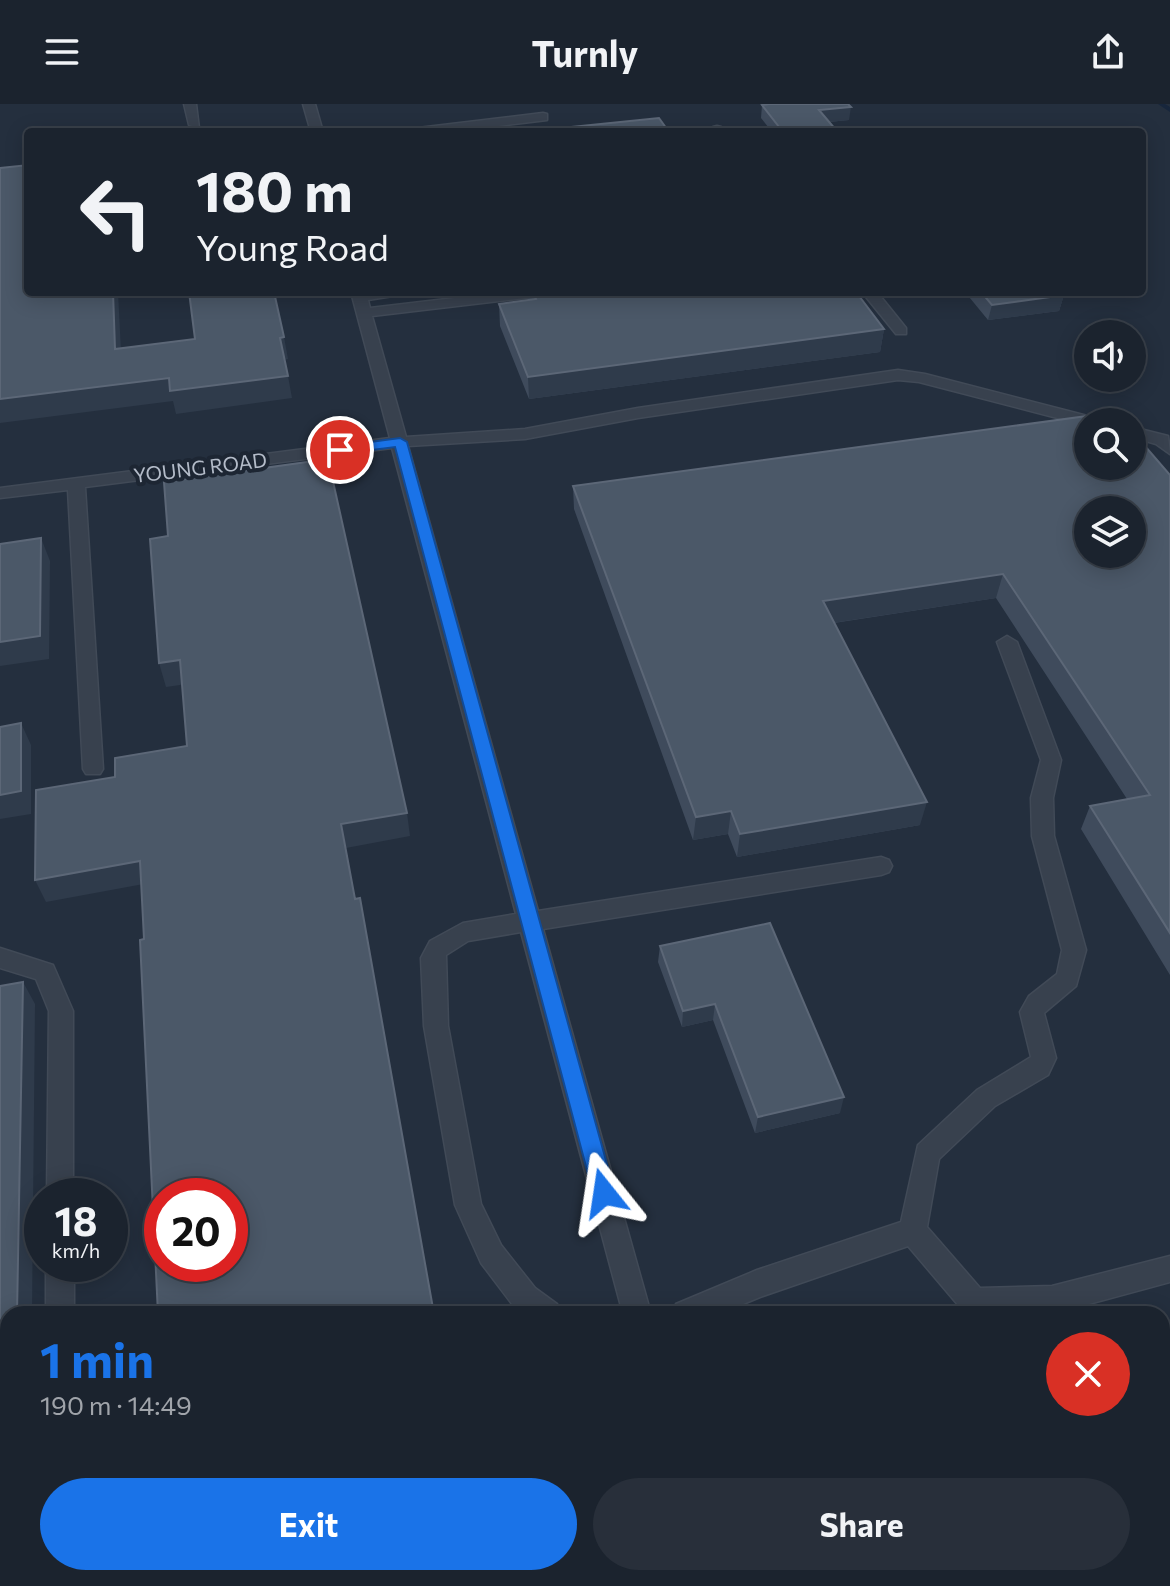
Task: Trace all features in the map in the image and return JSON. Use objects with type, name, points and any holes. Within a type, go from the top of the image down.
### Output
[{"type":"lane","points":[[190,104],[195,125]]},
{"type":"lane","points":[[309,104],[316,128]]},
{"type":"lane","points":[[451,128],[543,117]]},
{"type":"lane","points":[[462,296],[360,301],[635,1306]]},
{"type":"lane","points":[[872,296],[901,331]]},
{"type":"lane","name":"YOUNG ROAD","points":[[0,493],[400,442],[525,434],[638,413],[898,375],[919,377],[1074,417]]},
{"type":"lane","points":[[1146,436],[1162,440],[1170,449]]},
{"type":"lane","points":[[76,482],[93,769]]},
{"type":"lane","points":[[913,1231],[927,1153],[986,1098],[1039,1067],[1044,1058],[1032,1012],[1038,1003],[1068,979],[1074,950],[1043,836],[1042,798],[1051,760],[1007,642]]},
{"type":"lane","points":[[536,1306],[525,1298],[491,1254],[468,1205],[436,1026],[433,958],[438,948],[463,932],[881,866]]},
{"type":"lane","points":[[0,958],[45,972],[61,1011],[60,1178]]},
{"type":"lane","points":[[913,1231],[974,1302],[1052,1300],[1170,1269]]},
{"type":"lane","points":[[705,1306],[757,1284],[913,1231]]},
{"type":"lane","points":[[60,1282],[60,1306]]},
{"type":"building","points":[[848,104],[851,107],[819,110],[834,128],[780,128],[762,105]]},
{"type":"building","points":[[659,118],[666,128],[561,128]]},
{"type":"building","points":[[24,165],[24,296],[113,296],[115,349],[195,339],[190,296],[275,296],[288,376],[170,391],[169,378],[0,399],[0,168]]},
{"type":"building","points":[[535,296],[859,296],[884,329],[528,377],[499,304],[536,299]]},
{"type":"building","points":[[984,296],[1057,296],[992,305]]},
{"type":"building","points":[[1074,418],[1074,480],[1146,480],[1146,447],[1170,475],[1170,933],[1090,806],[1150,795],[1003,574],[823,601],[927,802],[740,834],[731,811],[696,817],[573,486]]},
{"type":"building","points":[[328,459],[407,813],[341,824],[355,899],[360,898],[433,1306],[158,1306],[156,1282],[248,1282],[248,1178],[151,1178],[140,940],[144,939],[140,861],[35,880],[36,790],[115,777],[115,758],[187,746],[180,660],[159,663],[150,539],[168,536],[164,482]]},
{"type":"building","points":[[41,538],[40,636],[0,642],[0,544]]},
{"type":"building","points":[[21,723],[21,791],[0,795],[0,727]]},
{"type":"building","points":[[770,923],[844,1097],[758,1117],[715,1004],[683,1011],[660,946]]},
{"type":"building","points":[[23,982],[17,1306],[0,1306],[0,986]]},
{"type":"waterway","points":[[1161,104],[1170,110]]},
{"type":"route","points":[[340,450],[400,442],[604,1193]]}]
